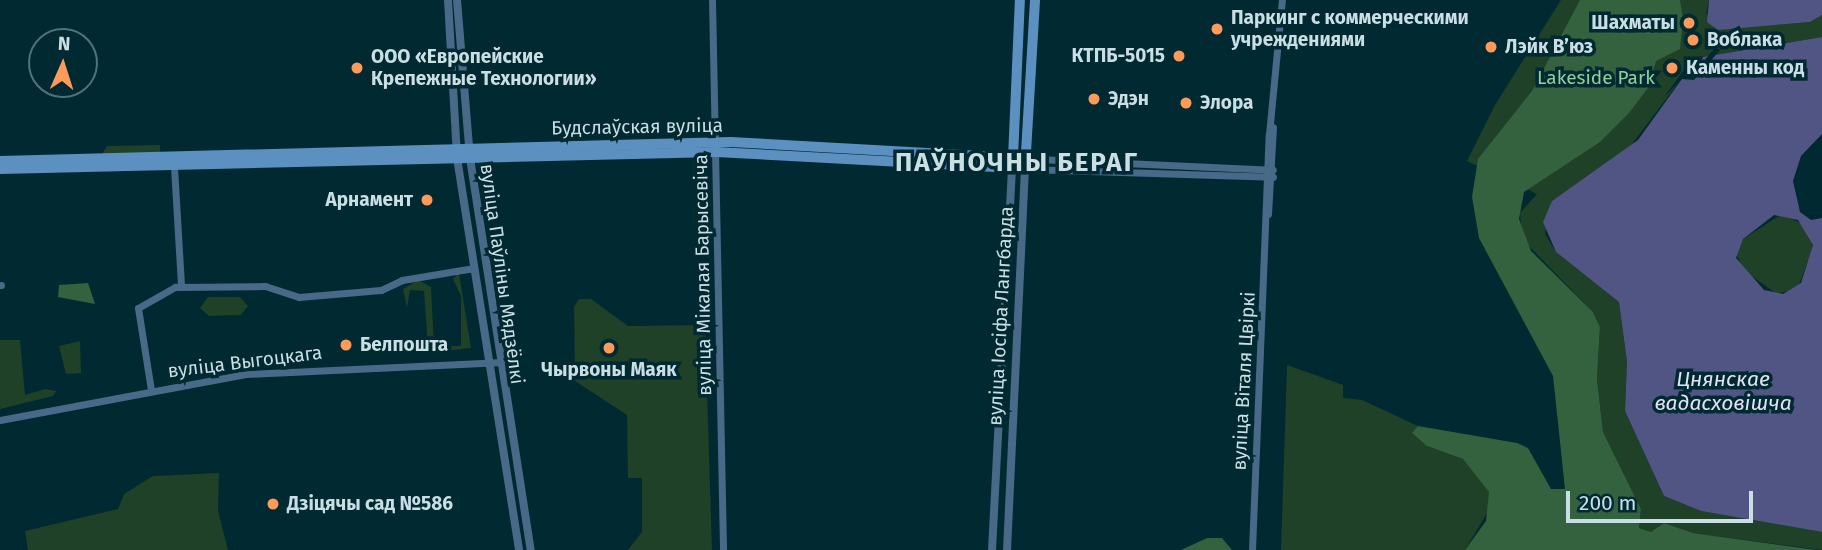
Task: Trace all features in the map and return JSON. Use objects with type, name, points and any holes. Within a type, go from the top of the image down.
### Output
[{"type":"main road","name":"вуліца Іосіфа Лангбарда","points":[[1012,163],[1020,0]]},
{"type":"main road","name":"вуліца Іосіфа Лангбарда","points":[[1026,164],[1035,0]]},
{"type":"main road","name":"Будслаўская вуліца","points":[[0,169],[174,167],[469,153],[716,147],[1026,164]]},
{"type":"main road","name":"Будслаўская вуліца","points":[[0,161],[457,154]]},
{"type":"street","name":"вуліца Паўліны Мядзёлкі","points":[[448,0],[457,154],[474,268],[531,550]]},
{"type":"street","name":"вуліца Паўліны Мядзёлкі","points":[[457,0],[469,153],[519,550]]},
{"type":"street","name":"вуліца Мікалая Барысевіча","points":[[712,0],[723,550]]},
{"type":"street","name":"вуліца Віталя Цвіркі","points":[[1252,550],[1272,123],[1282,0]]},
{"type":"street","name":"вуліца Іосіфа Лангбарда","points":[[992,550],[1012,163]]},
{"type":"street","name":"вуліца Іосіфа Лангбарда","points":[[1007,550],[1026,164]]},
{"type":"street","name":"Будслаўская вуліца","points":[[1026,164],[1270,174]]},
{"type":"street","points":[[174,167],[181,286]]},
{"type":"street","points":[[150,390],[138,308],[181,286],[265,286],[299,297],[380,290],[402,280],[474,268]]},
{"type":"street","name":"вуліца Выгоцкага","points":[[0,421],[150,390],[294,369],[494,362]]},
{"type":"green space","name":"Lakeside Park","points":[[1561,0],[1709,0],[1706,14],[1774,25],[1810,22],[1822,15],[1822,37],[1697,58],[1629,148],[1552,201],[1545,234],[1556,252],[1619,302],[1627,362],[1625,411],[1664,496],[1701,511],[1822,532],[1822,550],[1693,533],[1664,523],[1651,532],[1639,528],[1641,509],[1603,432],[1597,379],[1600,327],[1593,312],[1522,239],[1520,213],[1537,194],[1467,161],[1495,105]]},
{"type":"green space","points":[[1580,0],[1680,0],[1683,19],[1680,49],[1656,61],[1648,88],[1629,113],[1600,142],[1524,192],[1519,219],[1531,251],[1593,312],[1600,327],[1597,379],[1603,432],[1641,509],[1639,528],[1651,532],[1664,523],[1693,533],[1817,550],[1465,550],[1486,521],[1489,492],[1463,459],[1427,446],[1412,433],[1418,426],[1517,443],[1528,448],[1551,489],[1565,489],[1553,376],[1479,238],[1472,197],[1478,159],[1532,91]]},
{"type":"green space","points":[[160,145],[160,154],[102,154],[107,146]]},
{"type":"green space","points":[[1782,214],[1806,226],[1813,247],[1798,288],[1777,294],[1743,270],[1736,253],[1743,239]]},
{"type":"green space","points":[[459,273],[471,348],[433,352],[428,347],[424,291],[410,290],[407,308],[403,289],[418,280],[431,287],[434,346],[461,346],[461,296],[453,279]]},
{"type":"green space","points":[[88,283],[95,304],[58,297],[59,285]]},
{"type":"green space","points":[[208,297],[240,297],[248,306],[241,315],[209,316],[200,308]]},
{"type":"green space","points":[[579,299],[591,299],[628,326],[705,325],[712,550],[628,550],[642,532],[642,478],[628,478],[627,415],[575,381],[574,307]]},
{"type":"green space","points":[[0,340],[20,340],[25,395],[45,389],[56,391],[53,396],[0,409]]},
{"type":"green space","points":[[80,341],[81,373],[66,374],[59,346]]},
{"type":"green space","points":[[1287,365],[1343,385],[1343,398],[1362,400],[1418,426],[1427,446],[1463,459],[1477,472],[1489,492],[1490,508],[1465,550],[1281,550]]},
{"type":"green space","points":[[219,473],[218,511],[228,550],[28,550],[25,531],[118,509],[124,494],[153,476]]},
{"type":"green space","points":[[1207,538],[1222,538],[1232,550],[1181,550]]},
{"type":"water","points":[[1709,0],[1822,0],[1822,15],[1810,22],[1718,30],[1707,22]]},
{"type":"water","name":"Цнянскае вадасховішча","points":[[1822,37],[1822,134],[1801,156],[1793,181],[1800,212],[1811,220],[1822,218],[1822,532],[1701,511],[1664,496],[1625,411],[1627,362],[1619,302],[1556,252],[1543,222],[1552,201],[1638,140],[1697,58]],"holes":[[[1774,215],[1798,220],[1813,245],[1801,283],[1783,294],[1764,290],[1736,258],[1743,239]]]},
{"type":"pier","points":[[1714,49],[1721,49],[1694,80],[1682,79],[1664,97],[1689,63],[1697,69]]},
{"type":"place","name":"Шахматы","points":[[1689,23]]},
{"type":"place","name":"Паркинг с коммерческими учреждениями","points":[[1217,29]]},
{"type":"place","name":"Воблака","points":[[1693,40]]},
{"type":"place","name":"Лэйк В’юз","points":[[1491,47]]},
{"type":"place","name":"КТПБ-5015","points":[[1179,56]]},
{"type":"place","name":"ООО «Европейские Крепежные Технологии»","points":[[357,68]]},
{"type":"place","name":"Каменны код","points":[[1672,68]]},
{"type":"place","name":"Эдэн","points":[[1094,99]]},
{"type":"place","name":"Элора","points":[[1186,103]]},
{"type":"place","name":"Арнамент","points":[[427,200]]},
{"type":"place","name":"Белпошта","points":[[346,345]]},
{"type":"place","name":"Чырвоны Маяк","points":[[609,348]]},
{"type":"place","name":"Дзіцячы сад №586","points":[[273,504]]},
{"type":"district","name":"ПАЎНОЧНЫ БЕРАГ","points":[[1017,163]]}]
